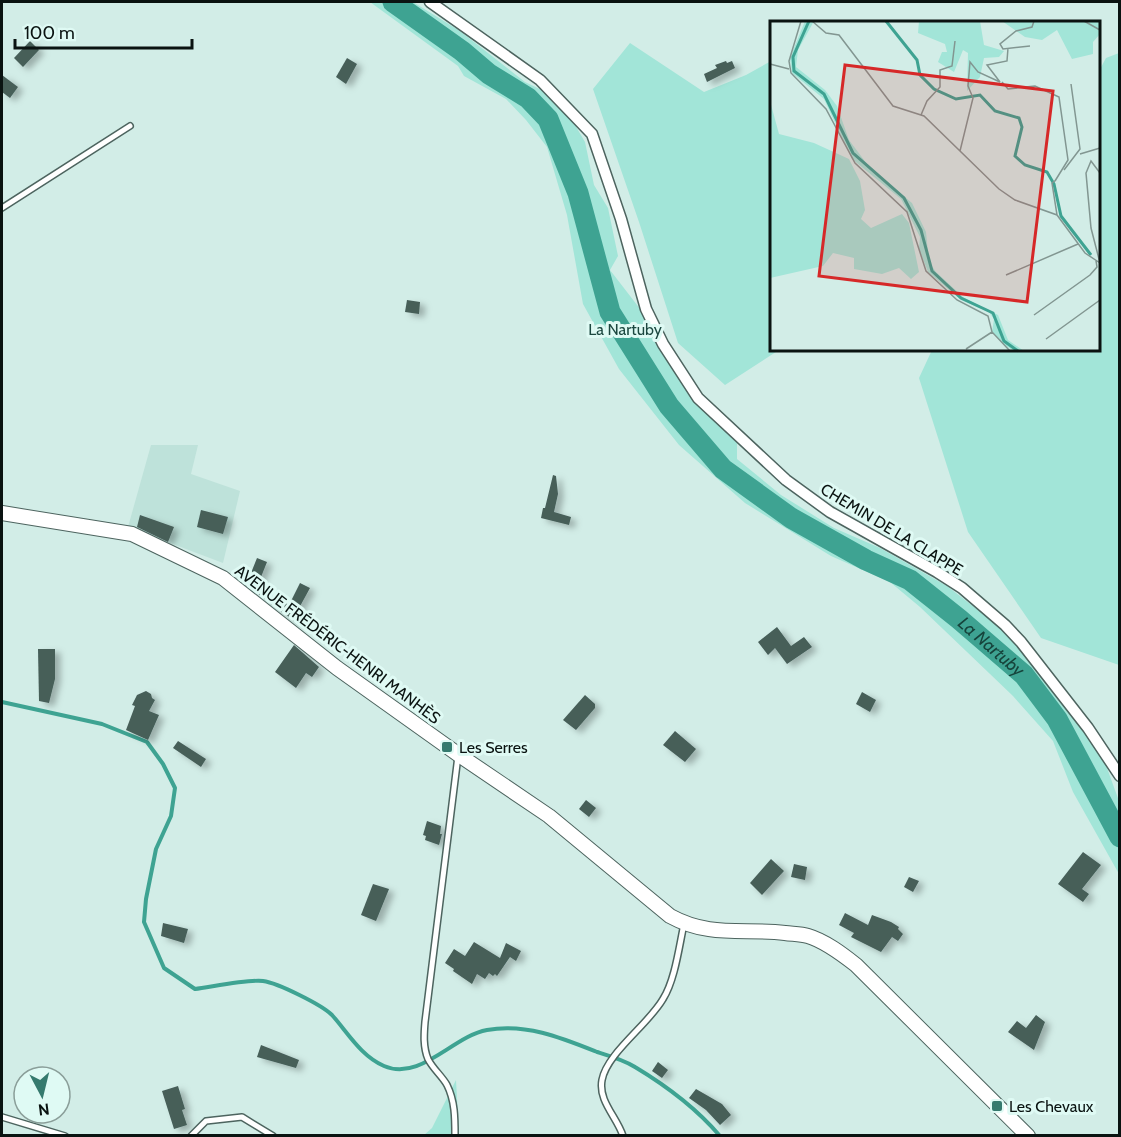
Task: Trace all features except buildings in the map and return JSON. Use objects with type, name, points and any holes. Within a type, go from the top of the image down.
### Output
[{"type":"street","name":"CHEMIN DE LA CLAPPE","points":[[430,2],[540,80],[592,134],[621,219],[646,309],[663,344],[698,398],[786,480],[830,512],[946,577],[1005,625],[1021,642],[1088,729],[1119,776]]},
{"type":"street","name":"AVENUE FRÉDÉRIC-HENRI MANHÈS","points":[[2,513],[132,534],[223,578],[337,668],[549,816],[670,916],[684,924],[705,930],[769,931],[808,936],[838,951],[856,964],[1028,1136]]},
{"type":"lane","points":[[2,208],[130,126]]},
{"type":"lane","points":[[455,1136],[454,1105],[446,1084],[428,1058],[424,1046],[424,1022],[459,755]]},
{"type":"lane","points":[[623,1136],[607,1106],[602,1092],[602,1079],[614,1056],[643,1025],[664,997],[684,924]]},
{"type":"lane","points":[[2,1117],[65,1136]]},
{"type":"lane","points":[[190,1136],[206,1121],[242,1117],[273,1136]]},
{"type":"shaded area","points":[[151,445],[198,445],[191,474],[240,491],[223,563],[128,527]]},
{"type":"green space","name":"La Nartuby","points":[[370,2],[413,2],[460,31],[525,82],[548,93],[568,113],[585,142],[594,185],[608,208],[618,256],[610,270],[644,314],[662,353],[695,403],[737,443],[737,459],[781,495],[834,528],[880,548],[947,586],[1022,644],[1099,746],[1119,801],[1119,874],[1073,792],[1053,741],[1013,696],[920,607],[890,582],[831,556],[745,503],[679,445],[619,369],[583,304],[567,215],[547,147],[506,99],[464,76],[458,66]]},
{"type":"green space","points":[[630,43],[704,92],[746,75],[770,62],[770,351],[777,351],[725,385],[678,343],[593,89]]},
{"type":"green space","points":[[1120,53],[1119,665],[1041,638],[968,532],[919,378],[932,351],[1100,351],[1100,69],[1106,58]]},
{"type":"green space","points":[[456,1080],[459,1135],[423,1136],[432,1128]]},
{"type":"waterway","name":"La Nartuby","points":[[393,2],[462,51],[489,74],[528,98],[548,119],[578,193],[610,312],[669,406],[723,469],[791,518],[866,560],[910,580],[1024,675],[1057,719],[1120,837]]},
{"type":"waterway","points":[[2,702],[102,724],[147,742],[163,764],[175,788],[171,816],[156,849],[144,922],[164,968],[195,989],[257,981],[279,986],[310,1000],[327,1011],[368,1056],[384,1066],[397,1069],[410,1068],[423,1063],[462,1040],[487,1030],[501,1028],[544,1033],[631,1065],[680,1098],[720,1136]]},
{"type":"place","name":"Les Serres","points":[[447,747]]},
{"type":"place","name":"Les Chevaux","points":[[997,1106]]}]
